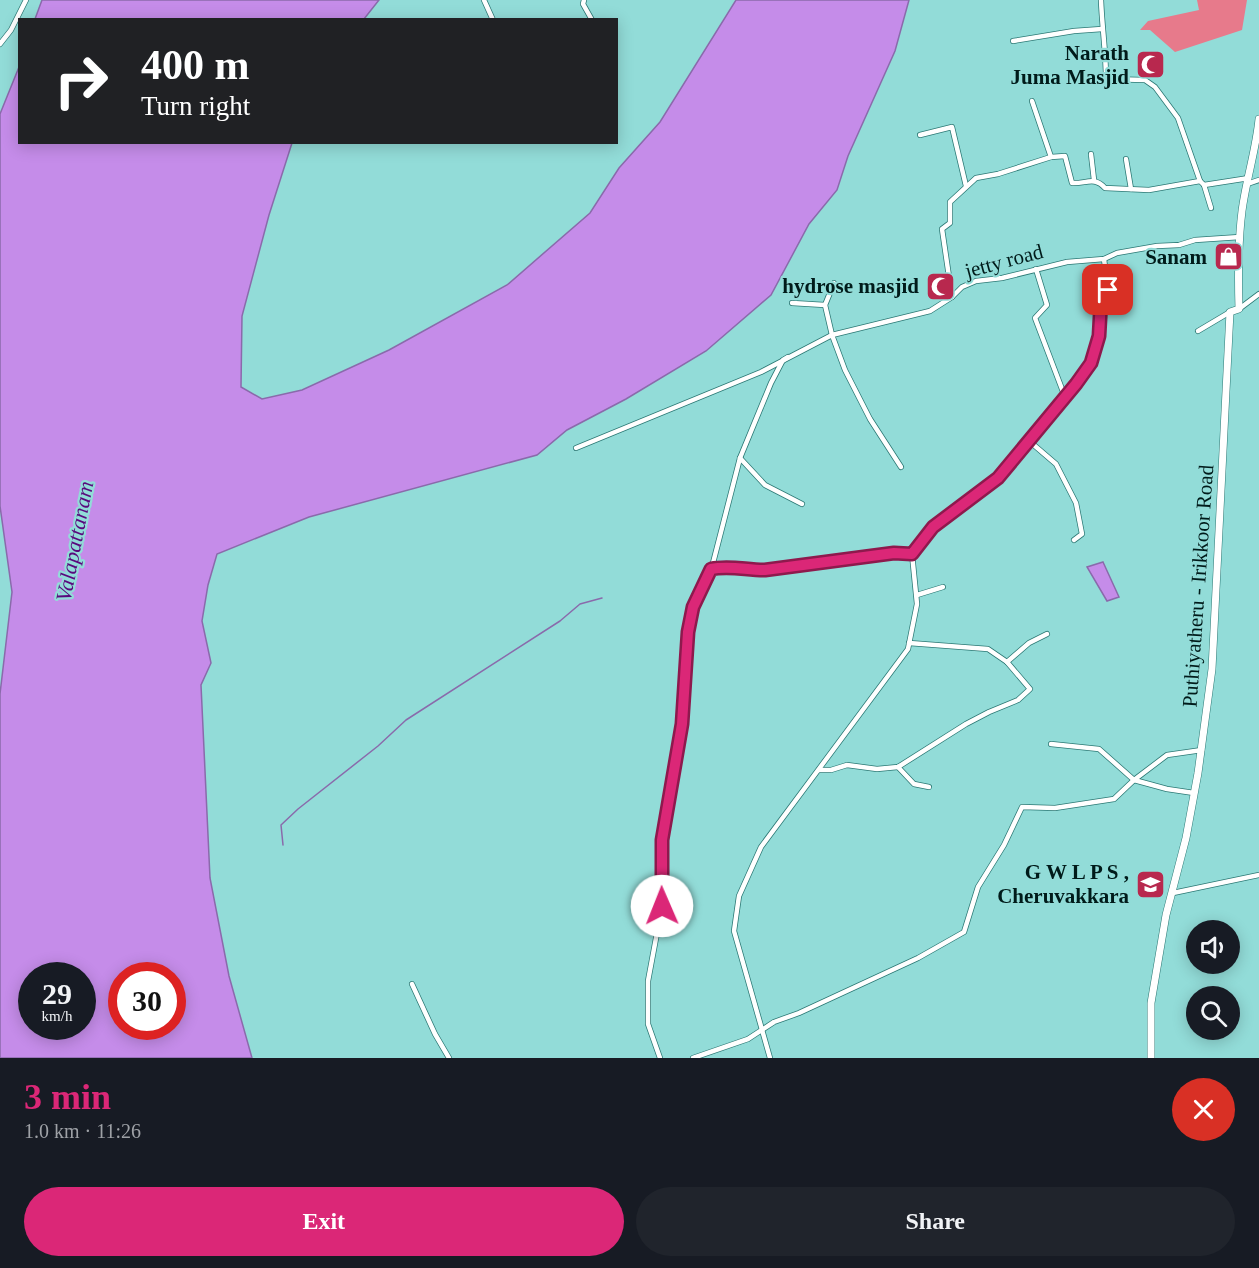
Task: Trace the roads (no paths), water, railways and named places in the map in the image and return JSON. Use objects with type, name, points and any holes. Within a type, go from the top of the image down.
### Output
[{"type":"main road","points":[[1230,312],[1239,309],[1240,237],[1248,181],[1257,144],[1259,119]]},
{"type":"main road","name":"Puthiyatheru - Irikkoor Road","points":[[1151,1058],[1151,1003],[1166,915],[1186,838],[1202,750],[1212,669],[1230,312]]},
{"type":"street","points":[[0,44],[11,30],[26,0]]},
{"type":"street","points":[[484,0],[492,18]]},
{"type":"street","points":[[584,0],[583,4],[591,18]]},
{"type":"street","points":[[1101,0],[1102,29],[1106,48],[1106,79],[1145,80],[1155,87],[1178,118],[1211,208]]},
{"type":"street","points":[[1013,41],[1102,29]]},
{"type":"street","points":[[1032,101],[1051,158]]},
{"type":"street","points":[[920,135],[952,127],[966,186]]},
{"type":"street","points":[[1091,154],[1094,180]]},
{"type":"street","points":[[952,297],[942,229],[950,223],[950,202],[976,178],[999,174],[1051,158],[1066,157],[1071,181],[1074,184],[1094,180],[1105,188],[1149,190],[1202,183],[1259,180]]},
{"type":"street","points":[[1126,159],[1131,189]]},
{"type":"street","name":"jetty road","points":[[576,448],[761,372],[832,335],[930,311],[952,297],[962,287],[976,281],[1002,278],[1086,259],[1104,259],[1117,253],[1157,246],[1179,245],[1203,239],[1240,237]]},
{"type":"street","points":[[770,1058],[734,931],[739,896],[761,847],[908,649],[917,604],[912,554],[933,527],[998,478],[1091,363],[1099,336],[1101,300],[1108,290],[1104,259]]},
{"type":"street","points":[[1036,269],[1047,305],[1035,318],[1065,397]]},
{"type":"street","points":[[834,283],[825,305],[832,335],[845,370],[870,419],[901,467]]},
{"type":"street","points":[[1239,309],[1259,294]]},
{"type":"street","points":[[792,303],[825,305]]},
{"type":"street","points":[[1198,331],[1230,312]]},
{"type":"street","points":[[660,1058],[648,1024],[648,981],[662,906],[662,840],[682,724],[688,632],[693,607],[711,569],[740,458],[771,383],[783,360],[788,357]]},
{"type":"street","points":[[1028,440],[1056,464],[1076,502],[1082,534],[1074,540]]},
{"type":"street","points":[[740,458],[765,485],[802,504]]},
{"type":"street","points":[[711,569],[727,566],[765,570],[894,553],[912,554]]},
{"type":"street","points":[[917,595],[943,586]]},
{"type":"street","points":[[1007,662],[1029,643],[1047,634]]},
{"type":"street","points":[[819,770],[831,770],[847,765],[877,769],[898,767],[966,724],[1018,700],[1030,689],[1007,662],[988,649],[909,643]]},
{"type":"street","points":[[1051,744],[1099,749],[1134,780],[1167,789],[1194,793]]},
{"type":"street","points":[[693,1058],[748,1039],[774,1022],[799,1013],[918,958],[964,932],[978,887],[1004,845],[1022,807],[1054,808],[1114,799],[1134,780],[1167,755],[1202,750]]},
{"type":"street","points":[[898,767],[914,784],[929,788]]},
{"type":"street","points":[[1173,893],[1259,875]]},
{"type":"street","points":[[412,984],[449,1058]]},
{"type":"water","points":[[42,0],[379,0],[365,18],[35,18]]},
{"type":"water","name":"Valapattanam","points":[[736,0],[909,0],[895,51],[848,156],[837,190],[809,224],[771,295],[706,351],[626,399],[567,430],[537,455],[309,517],[217,554],[208,585],[202,621],[211,663],[201,685],[210,878],[229,976],[252,1058],[0,1058],[0,694],[12,592],[0,506],[0,114],[18,69],[18,144],[292,144],[269,215],[242,316],[241,387],[262,399],[302,390],[389,350],[507,285],[590,213],[619,168],[660,122]]},
{"type":"water","points":[[1103,562],[1119,597],[1107,601],[1087,567]]},
{"type":"waterway","points":[[283,845],[281,825],[378,746],[406,720],[560,621],[580,604],[602,598]]},
{"type":"place","name":"Narath Juma Masjid","points":[[1150,65]]},
{"type":"place","name":"Sanam","points":[[1228,257]]},
{"type":"place","name":"hydrose masjid","points":[[940,286]]},
{"type":"place","name":"G W L P S , Cheruvakkara","points":[[1150,884]]}]
